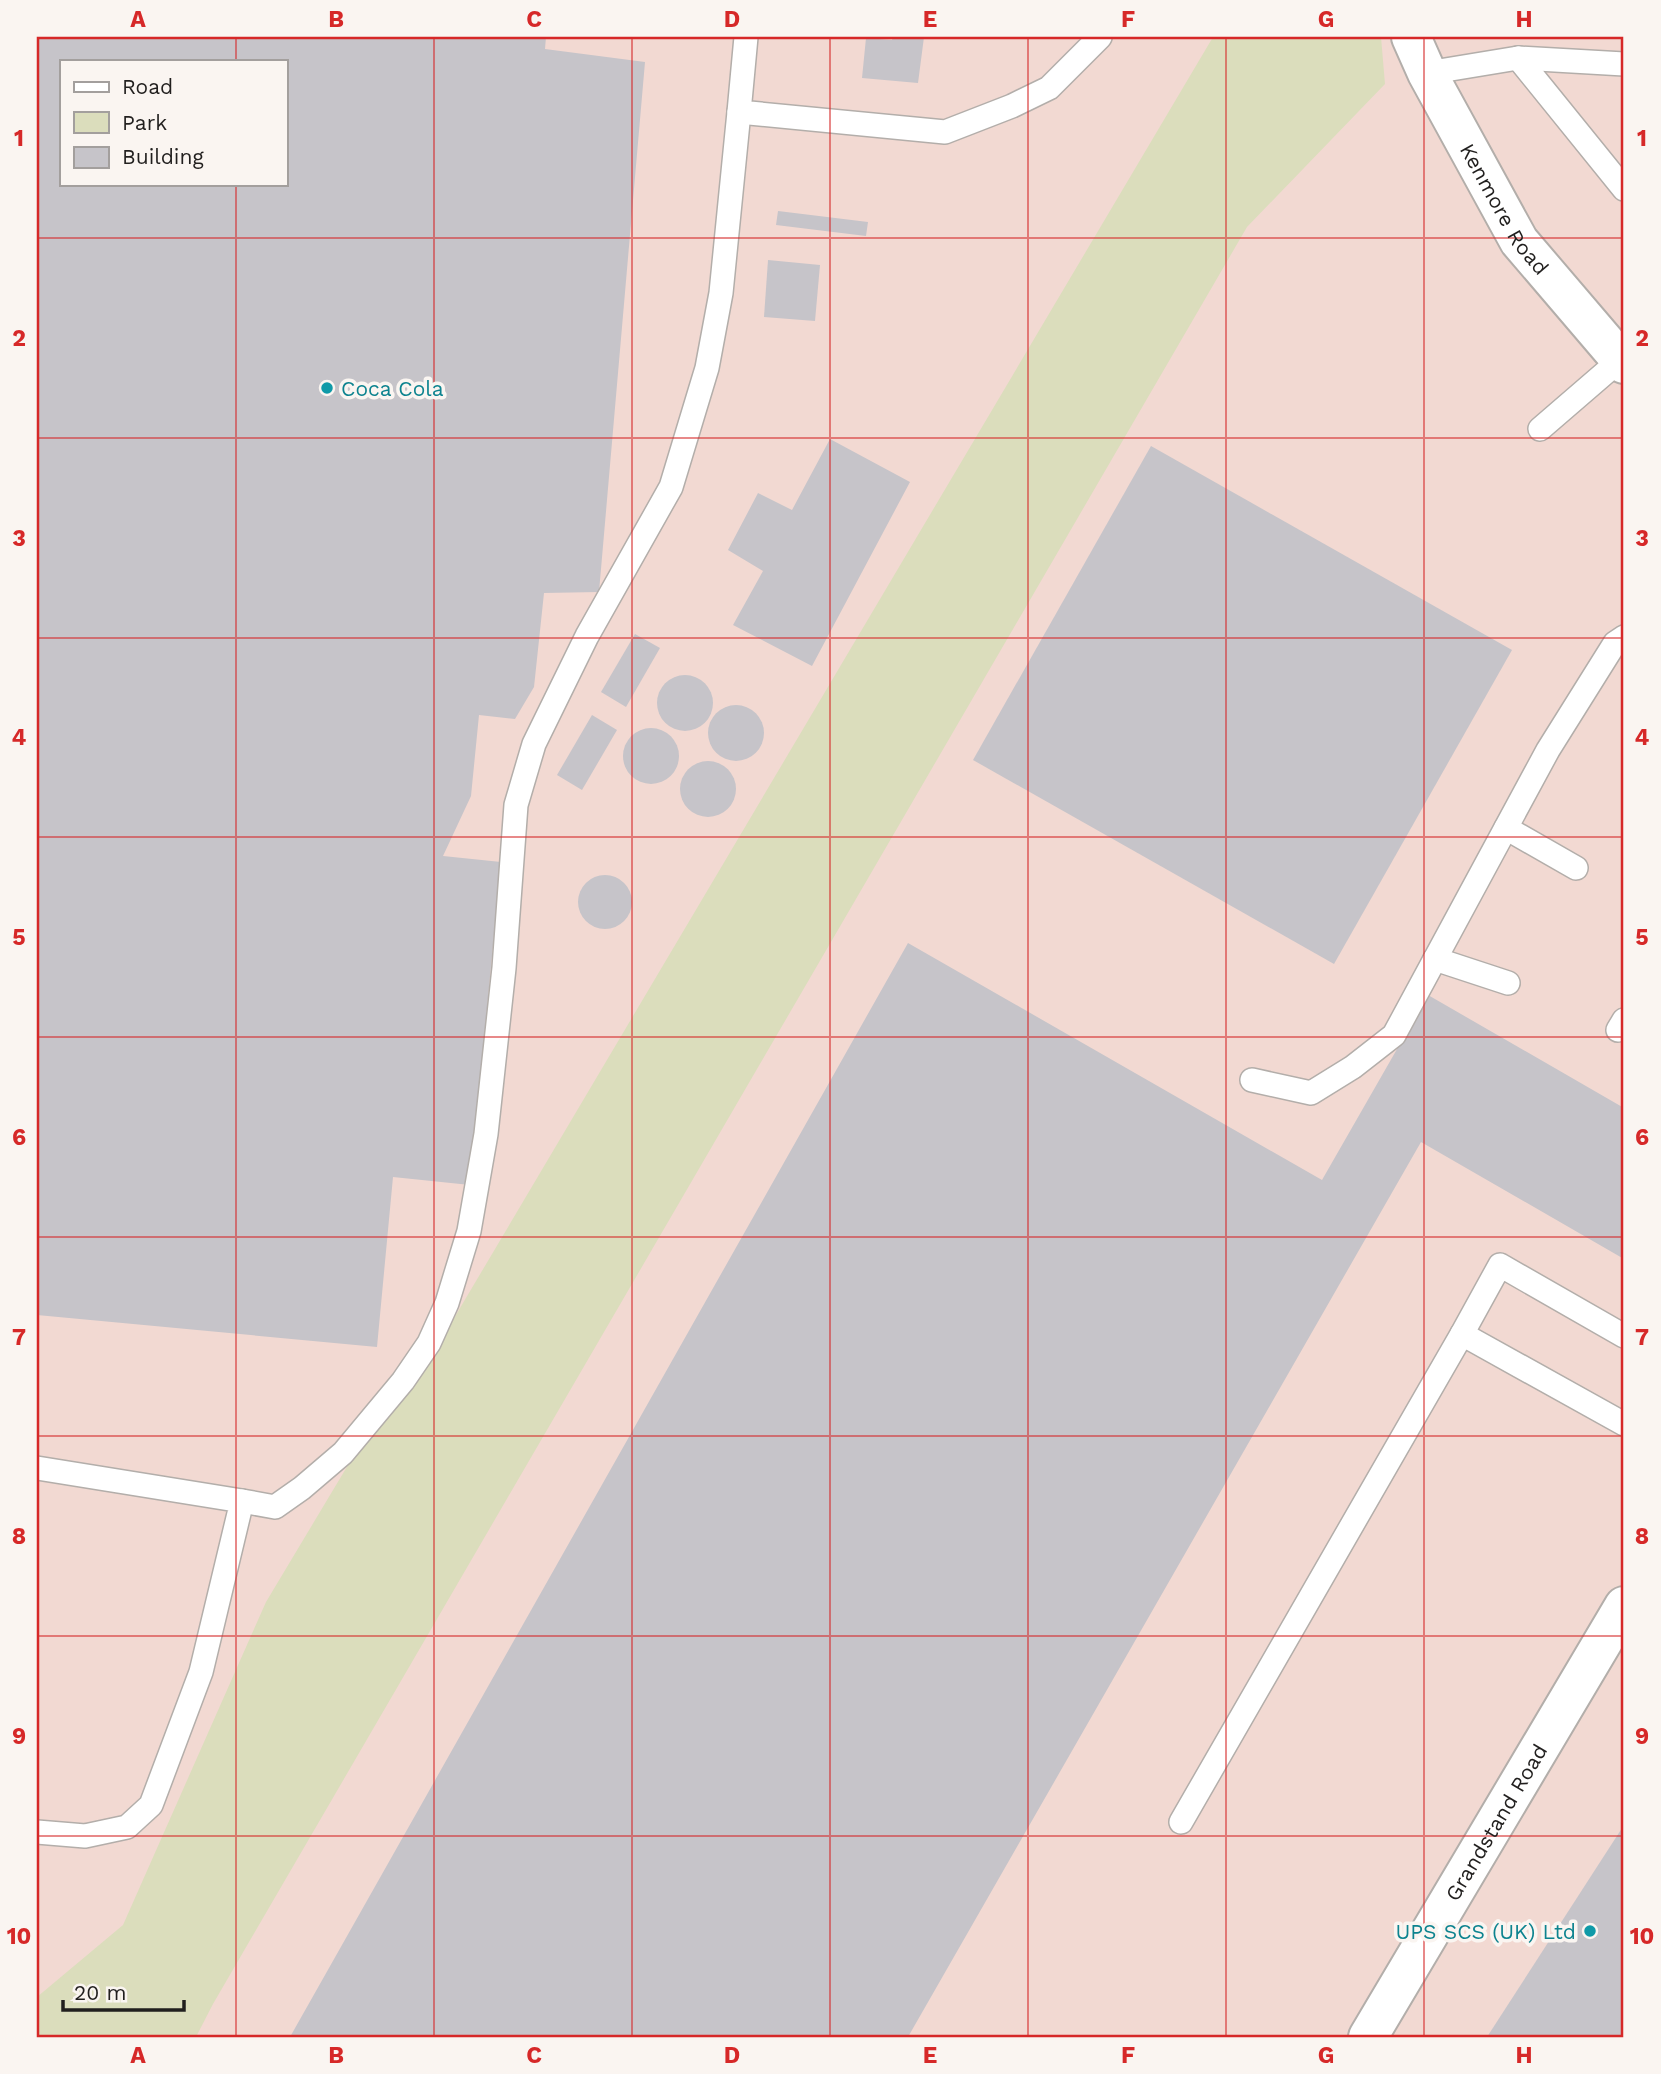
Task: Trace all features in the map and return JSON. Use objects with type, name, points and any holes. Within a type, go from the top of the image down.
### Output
[{"type":"street","name":"Kenmore Road","points":[[1411,37],[1427,74],[1519,241],[1622,362]]},
{"type":"street","name":"Grandstand Road","points":[[1368,2037],[1624,1606]]},
{"type":"lane","points":[[37,1468],[275,1507],[343,1453],[403,1381],[429,1343],[447,1303],[469,1231],[486,1134],[504,968],[516,805],[534,744],[587,636],[671,487],[707,368],[721,293],[746,37]]},
{"type":"lane","points":[[739,113],[945,132],[1012,106],[1048,88],[1100,37]]},
{"type":"lane","points":[[1427,74],[1518,58],[1624,64]]},
{"type":"lane","points":[[1518,58],[1624,189]]},
{"type":"lane","points":[[1540,429],[1622,362]]},
{"type":"lane","points":[[1252,1080],[1311,1093],[1353,1067],[1394,1035],[1548,750],[1615,643],[1624,637]]},
{"type":"lane","points":[[1506,828],[1576,868]]},
{"type":"lane","points":[[1435,959],[1508,983]]},
{"type":"lane","points":[[1181,1822],[1352,1529],[1500,1265],[1624,1336]]},
{"type":"lane","points":[[1462,1334],[1624,1424]]},
{"type":"lane","points":[[37,1832],[85,1836],[127,1827],[151,1805],[201,1672],[243,1501]]},
{"type":"shaded area","points":[[37,37],[1624,37],[1624,2037],[37,2037]]},
{"type":"green space","points":[[1213,37],[1381,37],[1385,84],[1247,227],[196,2037],[37,2037],[37,1997],[123,1925],[266,1602],[366,1435],[431,1357]]},
{"type":"building","name":"Coca Cola","points":[[37,37],[546,37],[545,49],[645,62],[599,592],[544,593],[534,687],[515,719],[479,715],[471,796],[443,856],[501,862],[470,1185],[393,1177],[377,1347],[37,1315]]},
{"type":"building","points":[[893,37],[924,37],[918,83],[862,78],[866,38],[892,40]]},
{"type":"building","points":[[778,211],[868,222],[866,236],[776,225]]},
{"type":"building","points":[[768,260],[820,265],[815,321],[764,317]]},
{"type":"building","points":[[830,439],[910,482],[812,666],[733,625],[763,571],[728,550],[758,493],[792,510]]},
{"type":"building","points":[[1151,446],[1512,650],[1334,964],[973,760]]},
{"type":"building","points":[[635,634],[660,648],[626,707],[601,692]]},
{"type":"building","points":[[685,675],[696,677],[705,683],[711,692],[711,714],[705,723],[696,729],[685,731],[674,729],[665,723],[659,714],[657,703],[659,692],[665,683],[674,677]]},
{"type":"building","points":[[736,705],[747,707],[756,713],[762,722],[762,744],[756,753],[747,759],[736,761],[725,759],[716,753],[710,744],[708,733],[710,722],[716,713],[725,707]]},
{"type":"building","points":[[592,715],[617,730],[582,790],[557,775]]},
{"type":"building","points":[[651,728],[662,730],[671,736],[677,745],[677,767],[671,776],[662,782],[651,784],[640,782],[631,776],[625,767],[623,756],[625,745],[631,736],[640,730]]},
{"type":"building","points":[[708,761],[719,763],[728,769],[734,778],[734,800],[728,809],[719,815],[708,817],[697,815],[688,809],[682,800],[680,789],[682,778],[688,769],[697,763]]},
{"type":"building","points":[[610,875],[620,879],[628,887],[632,902],[628,917],[620,925],[600,929],[590,925],[582,917],[578,897],[582,887],[590,879]]},
{"type":"building","points":[[908,943],[1322,1180],[1428,995],[1624,1108],[1624,1259],[1421,1142],[908,2037],[290,2037]]},
{"type":"building","name":"UPS SCS (UK) Ltd","points":[[1624,1825],[1624,2037],[1487,2037]]},
{"type":"place","name":"Coca Cola","points":[[327,388]]},
{"type":"place","name":"UPS SCS (UK) Ltd","points":[[1590,1931]]}]
